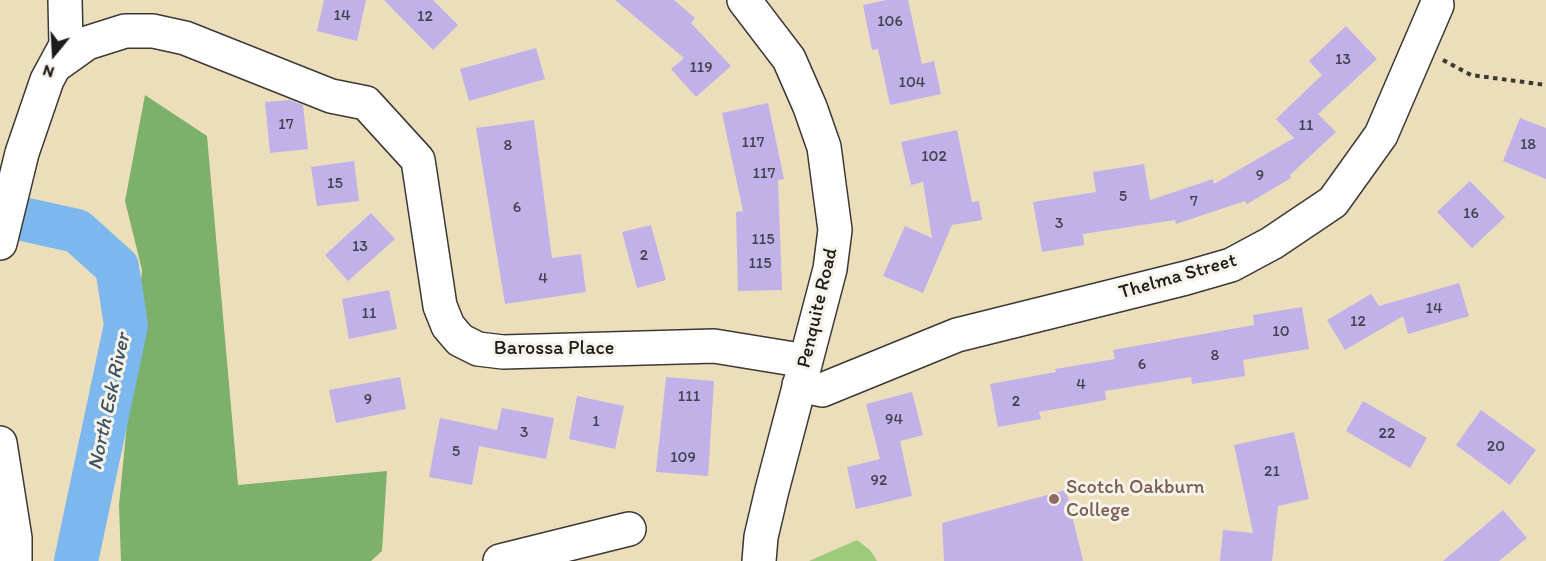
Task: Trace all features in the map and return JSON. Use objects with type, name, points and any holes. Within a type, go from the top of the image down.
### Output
[{"type":"street","points":[[0,243],[22,153],[47,80],[59,63],[66,45],[65,0]]},
{"type":"street","name":"Penquite Road","points":[[744,0],[789,59],[810,107],[824,147],[835,230],[830,269],[761,537],[759,561]]},
{"type":"street","name":"Thelma Street","points":[[802,373],[822,390],[957,335],[1208,272],[1231,265],[1272,243],[1333,202],[1381,135],[1437,5]]},
{"type":"street","name":"Barossa Place","points":[[59,63],[87,43],[125,31],[153,31],[185,38],[331,96],[366,103],[418,160],[440,306],[448,326],[460,340],[478,348],[503,352],[714,346],[802,373]]},
{"type":"street","points":[[0,442],[14,528],[15,561]]},
{"type":"street","points":[[500,561],[629,529]]},
{"type":"path","points":[[1421,42],[1447,63],[1471,75],[1546,85]]},
{"type":"green space","points":[[145,95],[207,136],[238,485],[387,471],[382,551],[371,561],[121,561],[119,505],[142,270],[125,201]]},
{"type":"green space","points":[[857,540],[870,550],[877,561],[809,561]]},
{"type":"building","points":[[324,0],[366,0],[357,41],[317,31]]},
{"type":"building","points":[[384,0],[433,0],[458,25],[433,50]]},
{"type":"building","points":[[615,0],[674,0],[695,18],[691,23],[731,66],[696,97],[671,69],[684,58]]},
{"type":"building","points":[[886,0],[908,0],[922,64],[934,61],[941,94],[890,105],[878,49],[872,50],[863,5]]},
{"type":"building","points":[[1346,26],[1377,59],[1318,114],[1336,132],[1290,175],[1291,178],[1247,204],[1245,201],[1176,224],[1175,220],[1083,234],[1084,245],[1042,252],[1033,202],[1096,192],[1093,172],[1144,164],[1150,200],[1213,179],[1214,184],[1294,138],[1276,119],[1322,75],[1309,61]]},
{"type":"building","points":[[536,48],[545,79],[469,101],[460,69]]},
{"type":"building","points":[[290,100],[303,105],[308,149],[270,153],[265,102]]},
{"type":"building","points":[[768,103],[784,179],[778,180],[782,290],[738,291],[736,212],[743,211],[722,113]]},
{"type":"building","points":[[1520,118],[1546,128],[1546,179],[1503,161]]},
{"type":"building","points":[[534,120],[552,258],[581,254],[586,292],[505,304],[476,128]]},
{"type":"building","points":[[957,130],[972,202],[979,201],[982,220],[952,225],[923,293],[883,276],[905,226],[932,238],[923,182],[911,185],[901,142]]},
{"type":"building","points":[[354,161],[359,201],[317,206],[311,167]]},
{"type":"building","points":[[1470,181],[1505,217],[1472,248],[1437,212]]},
{"type":"building","points":[[371,213],[395,239],[348,281],[325,255]]},
{"type":"building","points":[[651,225],[666,280],[637,288],[622,232]]},
{"type":"building","points":[[1459,283],[1469,316],[1408,334],[1403,316],[1345,350],[1327,320],[1371,294],[1379,306]]},
{"type":"building","points":[[389,290],[397,329],[349,339],[342,299]]},
{"type":"building","points":[[1302,307],[1309,349],[1243,360],[1245,376],[1192,384],[1191,377],[1105,391],[1106,400],[1039,412],[1041,419],[998,427],[990,384],[1056,372],[1055,369],[1115,359],[1113,350],[1254,325],[1253,315]]},
{"type":"building","points":[[400,377],[406,409],[336,423],[329,390]]},
{"type":"building","points":[[666,377],[714,381],[708,476],[656,472]]},
{"type":"building","points":[[912,392],[923,435],[900,441],[912,496],[856,509],[847,467],[880,459],[866,404]]},
{"type":"building","points":[[577,396],[624,406],[615,449],[569,439]]},
{"type":"building","points":[[1363,401],[1427,438],[1410,468],[1346,431]]},
{"type":"building","points":[[502,408],[554,418],[546,459],[479,446],[472,485],[429,477],[440,418],[497,430]]},
{"type":"building","points":[[1481,410],[1536,450],[1510,485],[1456,445]]},
{"type":"building","points":[[1294,432],[1309,499],[1278,506],[1272,561],[1220,561],[1223,530],[1253,533],[1234,445]]},
{"type":"building","points":[[1066,490],[1083,561],[944,561],[942,523]]},
{"type":"building","points":[[1503,510],[1527,538],[1499,561],[1443,561]]},
{"type":"waterway","name":"North Esk River","points":[[0,214],[77,231],[117,267],[126,325],[76,561]]},
{"type":"place","name":"Scotch Oakburn College","points":[[1054,499]]}]
